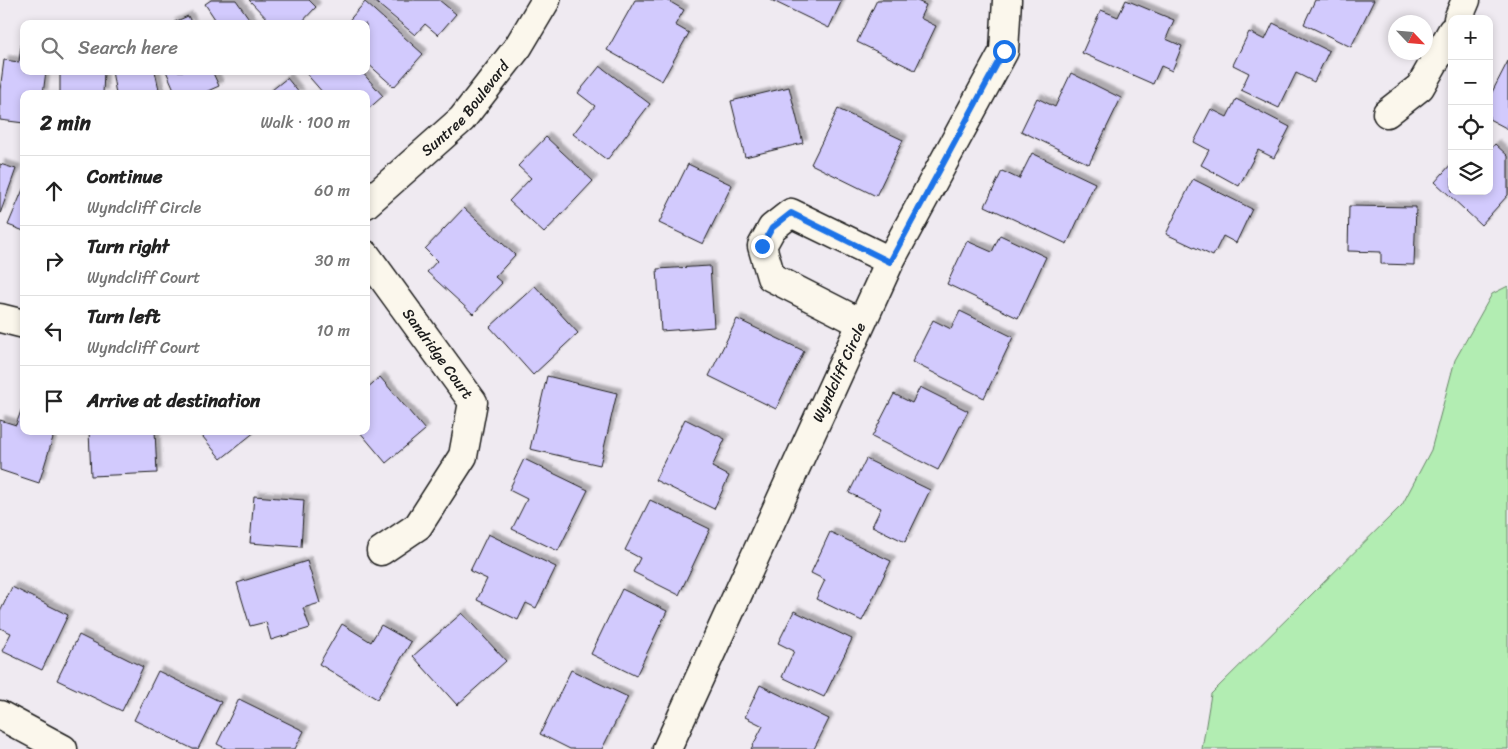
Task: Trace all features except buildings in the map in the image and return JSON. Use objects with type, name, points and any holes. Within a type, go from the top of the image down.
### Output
[{"type":"street","name":"Suntree Boulevard","points":[[370,200],[462,118],[518,47],[546,0]]},
{"type":"street","name":"Wyndcliff Circle","points":[[667,749],[890,262],[1004,51],[1007,0]]},
{"type":"street","points":[[1460,15],[1466,0]]},
{"type":"street","points":[[1387,113],[1420,88],[1448,38]]},
{"type":"street","points":[[861,323],[771,277],[762,246],[772,228],[791,213],[890,262]]},
{"type":"street","name":"Sandridge Court","points":[[370,260],[473,402],[464,456],[418,526],[381,550]]},
{"type":"street","points":[[0,318],[20,323]]},
{"type":"street","points":[[0,716],[63,749]]},
{"type":"green space","points":[[1508,286],[1508,749],[1202,749],[1211,694],[1402,505],[1431,450],[1455,360],[1492,294]]},
{"type":"route","points":[[762,246],[772,228],[791,213],[890,262],[1004,51]]}]
